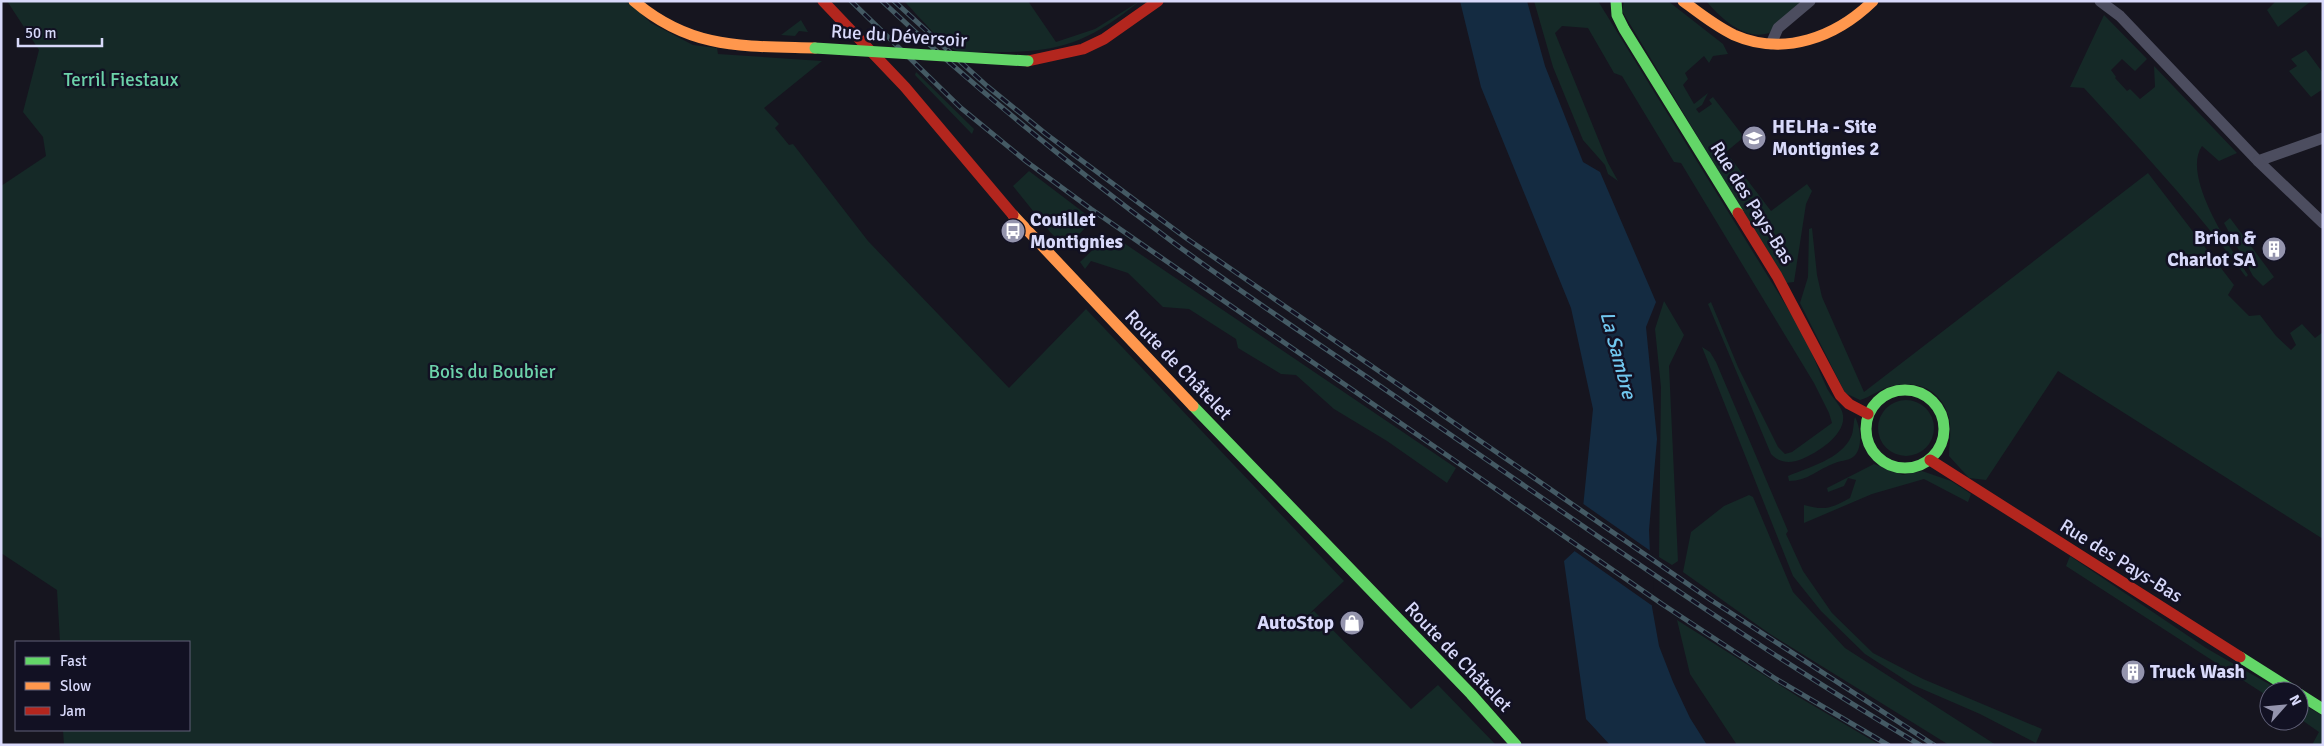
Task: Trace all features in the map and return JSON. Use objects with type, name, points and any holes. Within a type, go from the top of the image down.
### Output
[{"type":"main road","name":"Rue du Déversoir","points":[[634,1],[652,18],[672,30],[717,43],[1028,61],[1056,57],[1083,49],[1104,38],[1154,4]]},
{"type":"main road","name":"Route de Châtelet","points":[[823,1],[905,87],[1022,226],[1352,573],[1471,694],[1516,745]]},
{"type":"main road","name":"Rue des Pays-Bas","points":[[1616,1],[1617,15],[1628,35],[1776,276],[1812,338],[1840,395],[1849,404],[1868,414]]},
{"type":"main road","points":[[1683,1],[1723,29],[1751,41],[1772,44],[1816,40],[1839,30],[1856,18],[1873,1]]},
{"type":"main road","points":[[1898,390],[1910,390],[1923,394],[1934,402],[1941,412],[1944,438],[1930,460],[1919,466],[1907,469],[1894,467],[1883,462],[1874,453],[1867,441],[1866,427],[1868,414],[1875,403],[1885,394],[1898,390]]},
{"type":"main road","name":"Rue des Pays-Bas","points":[[1930,460],[2278,681]]},
{"type":"main road","points":[[2309,700],[2323,709]]},
{"type":"street","points":[[1772,44],[1778,28],[1810,1]]},
{"type":"street","points":[[2100,1],[2120,16],[2258,161],[2323,223]]},
{"type":"street","points":[[2258,161],[2323,138]]},
{"type":"green space","name":"Bois du Boubier","points":[[7,1],[628,1],[651,23],[693,45],[717,48],[718,54],[822,61],[764,108],[779,124],[775,128],[789,145],[793,144],[868,241],[1009,388],[1086,309],[1344,581],[1309,614],[1314,611],[1411,709],[1438,685],[1496,745],[64,745],[63,731],[190,731],[190,641],[60,641],[57,590],[1,553],[1,186],[46,156],[43,137],[23,112],[39,50]]},
{"type":"green space","points":[[904,1],[1028,1],[1056,42],[1095,29],[1140,1],[1104,27],[1072,43],[1016,52],[961,52],[945,43]]},
{"type":"green space","points":[[1534,1],[1598,1],[1803,333],[1827,389],[1841,409],[1843,417],[1838,433],[1825,446],[1793,462],[1781,461],[1771,454],[1708,304],[1711,302],[1738,367],[1778,447],[1785,454],[1792,452],[1832,423],[1814,383],[1681,163],[1674,162],[1622,76],[1614,73],[1588,28],[1562,26],[1555,33],[1608,163],[1618,181],[1608,174],[1605,165],[1583,140],[1553,67]]},
{"type":"green space","points":[[1624,1],[1668,1],[1723,44],[1728,54],[1713,56],[1709,63],[1704,56],[1685,73],[1688,79],[1683,85],[1694,104],[1708,93],[1702,105],[1696,109],[1699,113],[1712,104],[1709,100],[1713,97],[1744,137],[1726,152],[1771,211],[1807,184],[1812,191],[1806,204],[1794,282],[1786,283],[1622,11]]},
{"type":"green space","points":[[1706,1],[1808,1],[1790,19],[1774,31],[1760,35],[1742,31],[1726,21]]},
{"type":"green space","points":[[2276,1],[2310,2],[2278,27],[2267,10]]},
{"type":"green space","points":[[2104,15],[2147,59],[2135,71],[2122,59],[2111,70],[2115,78],[2127,91],[2130,89],[2140,99],[2155,87],[2154,66],[2237,153],[2219,161],[2202,146],[2197,159],[2198,175],[2211,212],[2220,231],[2248,275],[2246,277],[2188,204],[2084,88],[2070,87]]},
{"type":"green space","points":[[801,20],[808,32],[799,31],[795,36],[781,35]]},
{"type":"green space","points":[[2306,50],[2323,73],[2323,89],[2311,97],[2289,71],[2297,66],[2291,59]]},
{"type":"green space","points":[[916,72],[974,129],[972,134],[915,75]]},
{"type":"green space","points":[[1029,171],[1087,215],[1083,218],[1086,227],[1066,248],[1050,232],[1013,186]]},
{"type":"green space","points":[[2148,173],[2234,285],[2228,295],[2249,316],[2260,315],[2276,336],[2291,350],[2296,345],[2290,333],[2302,324],[2315,338],[2323,332],[2323,539],[2058,371],[1986,480],[1969,478],[1949,456],[1950,423],[1940,399],[1926,388],[1908,384],[1888,387],[1860,400],[1845,393],[1800,303],[1808,277],[1809,229],[1812,228],[1817,275],[1822,297],[1864,392]]},
{"type":"green space","points":[[2230,218],[2274,277],[2263,286],[2253,276],[2224,223]]},
{"type":"green space","points":[[1115,237],[1456,468],[1447,483],[1387,441],[1334,409],[1296,375],[1281,374],[1238,348],[1236,339],[1189,309],[1163,307],[1128,273],[1091,261],[1085,269],[1080,262],[1104,239]]},
{"type":"green space","points":[[1664,301],[1684,335],[1669,366],[1678,561],[1672,565],[1659,557],[1661,387],[1655,329]]},
{"type":"green space","points":[[1702,347],[1710,352],[1716,362],[1788,531],[1786,534],[1803,571],[1832,613],[1873,653],[1923,679],[2042,729],[2036,743],[1980,714],[1913,685],[1865,654],[1821,611],[1793,576]]},
{"type":"green space","points":[[1900,400],[1912,400],[1922,404],[1930,412],[1934,428],[1930,444],[1922,452],[1912,456],[1900,456],[1890,452],[1882,444],[1878,434],[1878,422],[1882,412],[1890,404]]},
{"type":"green space","points":[[1855,417],[1859,430],[1860,446],[1854,456],[1829,465],[1802,479],[1789,481],[1788,476],[1824,461],[1840,451],[1851,437]]},
{"type":"green space","points":[[1874,464],[1903,475],[1922,471],[1951,481],[1971,494],[1968,502],[1924,479],[1872,494],[1804,523],[1804,505],[1828,508],[1850,498],[1856,480],[1848,478],[1844,486],[1828,492],[1827,488]]},
{"type":"green space","points":[[1749,495],[1753,497],[1793,592],[1845,648],[1996,745],[1949,745],[1770,634],[1683,572],[1691,532],[1724,506]]},
{"type":"green space","points":[[2070,556],[2206,648],[2264,681],[2259,681],[2259,691],[2066,566]]},
{"type":"green space","points":[[1677,620],[1797,696],[1880,745],[1737,745],[1690,674]]},
{"type":"green space","points":[[2309,708],[2323,716],[2323,745],[2312,745],[2319,732],[2309,725]]},
{"type":"water","name":"La Sambre","points":[[1460,1],[1527,1],[1545,66],[1583,162],[1600,172],[1656,302],[1646,327],[1657,439],[1649,530],[1652,607],[1659,646],[1673,682],[1690,718],[1707,745],[1610,745],[1586,719],[1564,561],[1579,547],[1593,409],[1571,308],[1481,87]]},
{"type":"pier","points":[[1582,503],[1652,552],[1654,607],[1573,550],[1577,546]]},
{"type":"railway","points":[[851,1],[961,108],[1027,162],[1091,209],[1662,604],[1776,679],[1888,745]]},
{"type":"railway","points":[[882,1],[952,65],[1024,126],[1204,265],[1730,626],[1920,745]]},
{"type":"railway","points":[[894,1],[987,86],[1046,134],[1186,238],[1711,600],[1934,745]]},
{"type":"traffic: fast","points":[[1616,1],[1617,15],[1624,29],[1738,213]]},
{"type":"traffic: fast","points":[[815,48],[1028,61]]},
{"type":"traffic: fast","points":[[1905,390],[1920,393],[1933,401],[1941,414],[1944,429],[1941,444],[1933,457],[1920,465],[1905,468],[1890,465],[1877,457],[1869,444],[1866,429],[1869,414],[1877,401],[1890,393],[1905,390]]},
{"type":"traffic: fast","points":[[1193,406],[1471,694],[1516,745]]},
{"type":"traffic: fast","points":[[2240,657],[2278,681]]},
{"type":"traffic: fast","points":[[2309,700],[2323,709]]},
{"type":"traffic: slow","points":[[634,1],[655,17],[676,29],[698,37],[742,45],[815,48]]},
{"type":"traffic: slow","points":[[1683,1],[1734,35],[1772,44],[1808,40],[1826,33],[1843,25],[1873,1]]},
{"type":"traffic: slow","points":[[1013,215],[1193,406]]},
{"type":"traffic: jam","points":[[823,1],[905,87],[1013,215]]},
{"type":"traffic: jam","points":[[1028,61],[1083,49],[1104,39],[1158,1]]},
{"type":"traffic: jam","points":[[1738,213],[1777,276],[1840,395],[1849,404],[1868,414]]},
{"type":"traffic: jam","points":[[1930,460],[2240,657]]},
{"type":"place","name":"HELHa - Site Montignies 2","points":[[1754,138]]},
{"type":"place","name":"Couillet Montignies","points":[[1013,231]]},
{"type":"place","name":"Brion & Charlot SA","points":[[2274,249]]},
{"type":"place","name":"AutoStop","points":[[1352,623]]},
{"type":"place","name":"Truck Wash","points":[[2133,672]]},
{"type":"park label","name":"Terril Fiestaux","points":[[121,80]]}]
